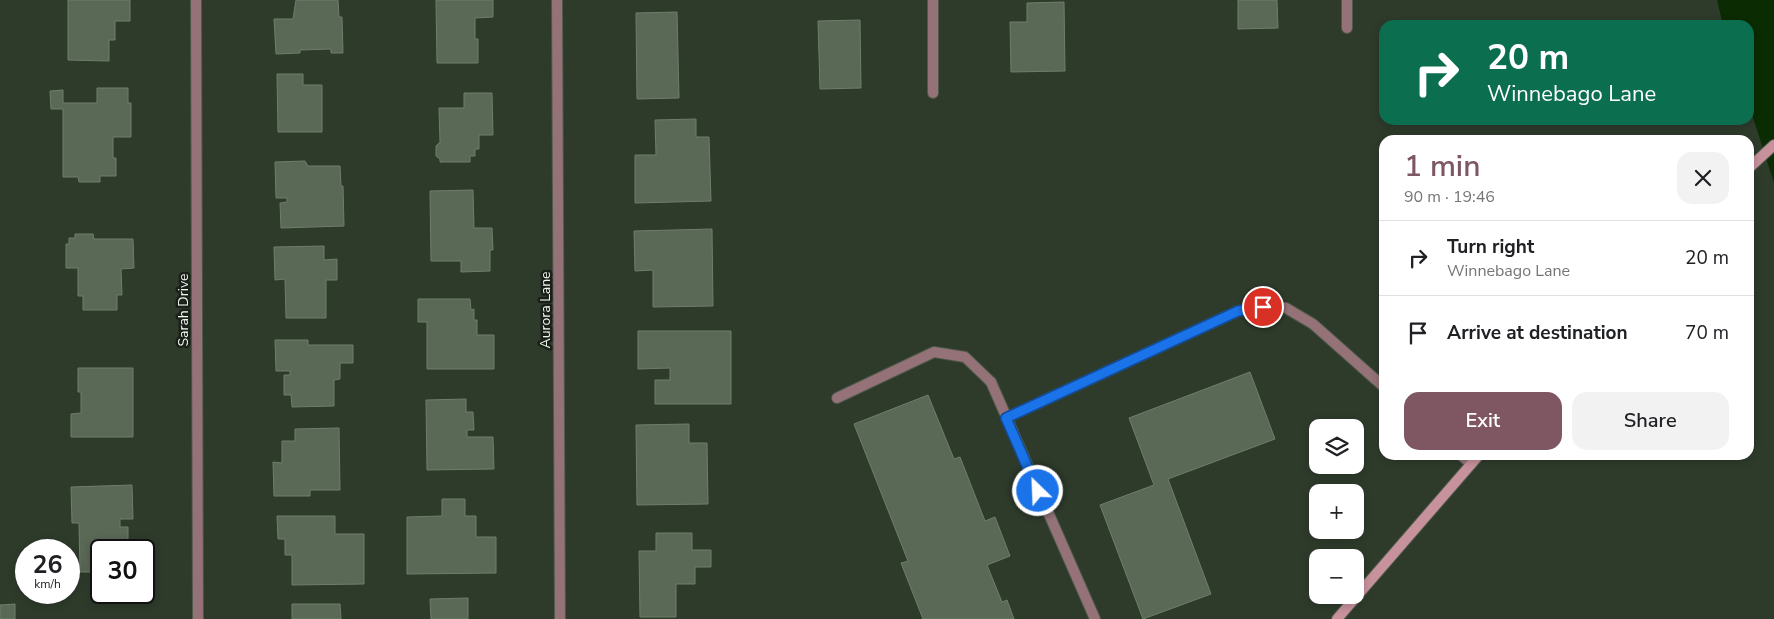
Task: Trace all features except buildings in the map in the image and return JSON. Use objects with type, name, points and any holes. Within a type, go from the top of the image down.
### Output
[{"type":"main road","points":[[1754,163],[1774,145]]},
{"type":"main road","points":[[1337,619],[1475,460]]},
{"type":"street","name":"Sarah Drive","points":[[196,0],[198,619]]},
{"type":"street","name":"Aurora Lane","points":[[558,0],[560,619]]},
{"type":"street","points":[[933,0],[933,93]]},
{"type":"street","points":[[1347,0],[1347,28]]},
{"type":"street","points":[[1006,418],[1231,314],[1263,307],[1286,308],[1313,324],[1379,383]]},
{"type":"street","points":[[837,398],[934,352],[965,357],[991,382],[1095,619]]},
{"type":"street","points":[[1467,460],[1471,464]]},
{"type":"shaded area","points":[[1717,0],[1774,0],[1774,183],[1754,121],[1754,20],[1722,20]]},
{"type":"route","points":[[1038,491],[1006,418],[1238,311],[1263,307]]}]
